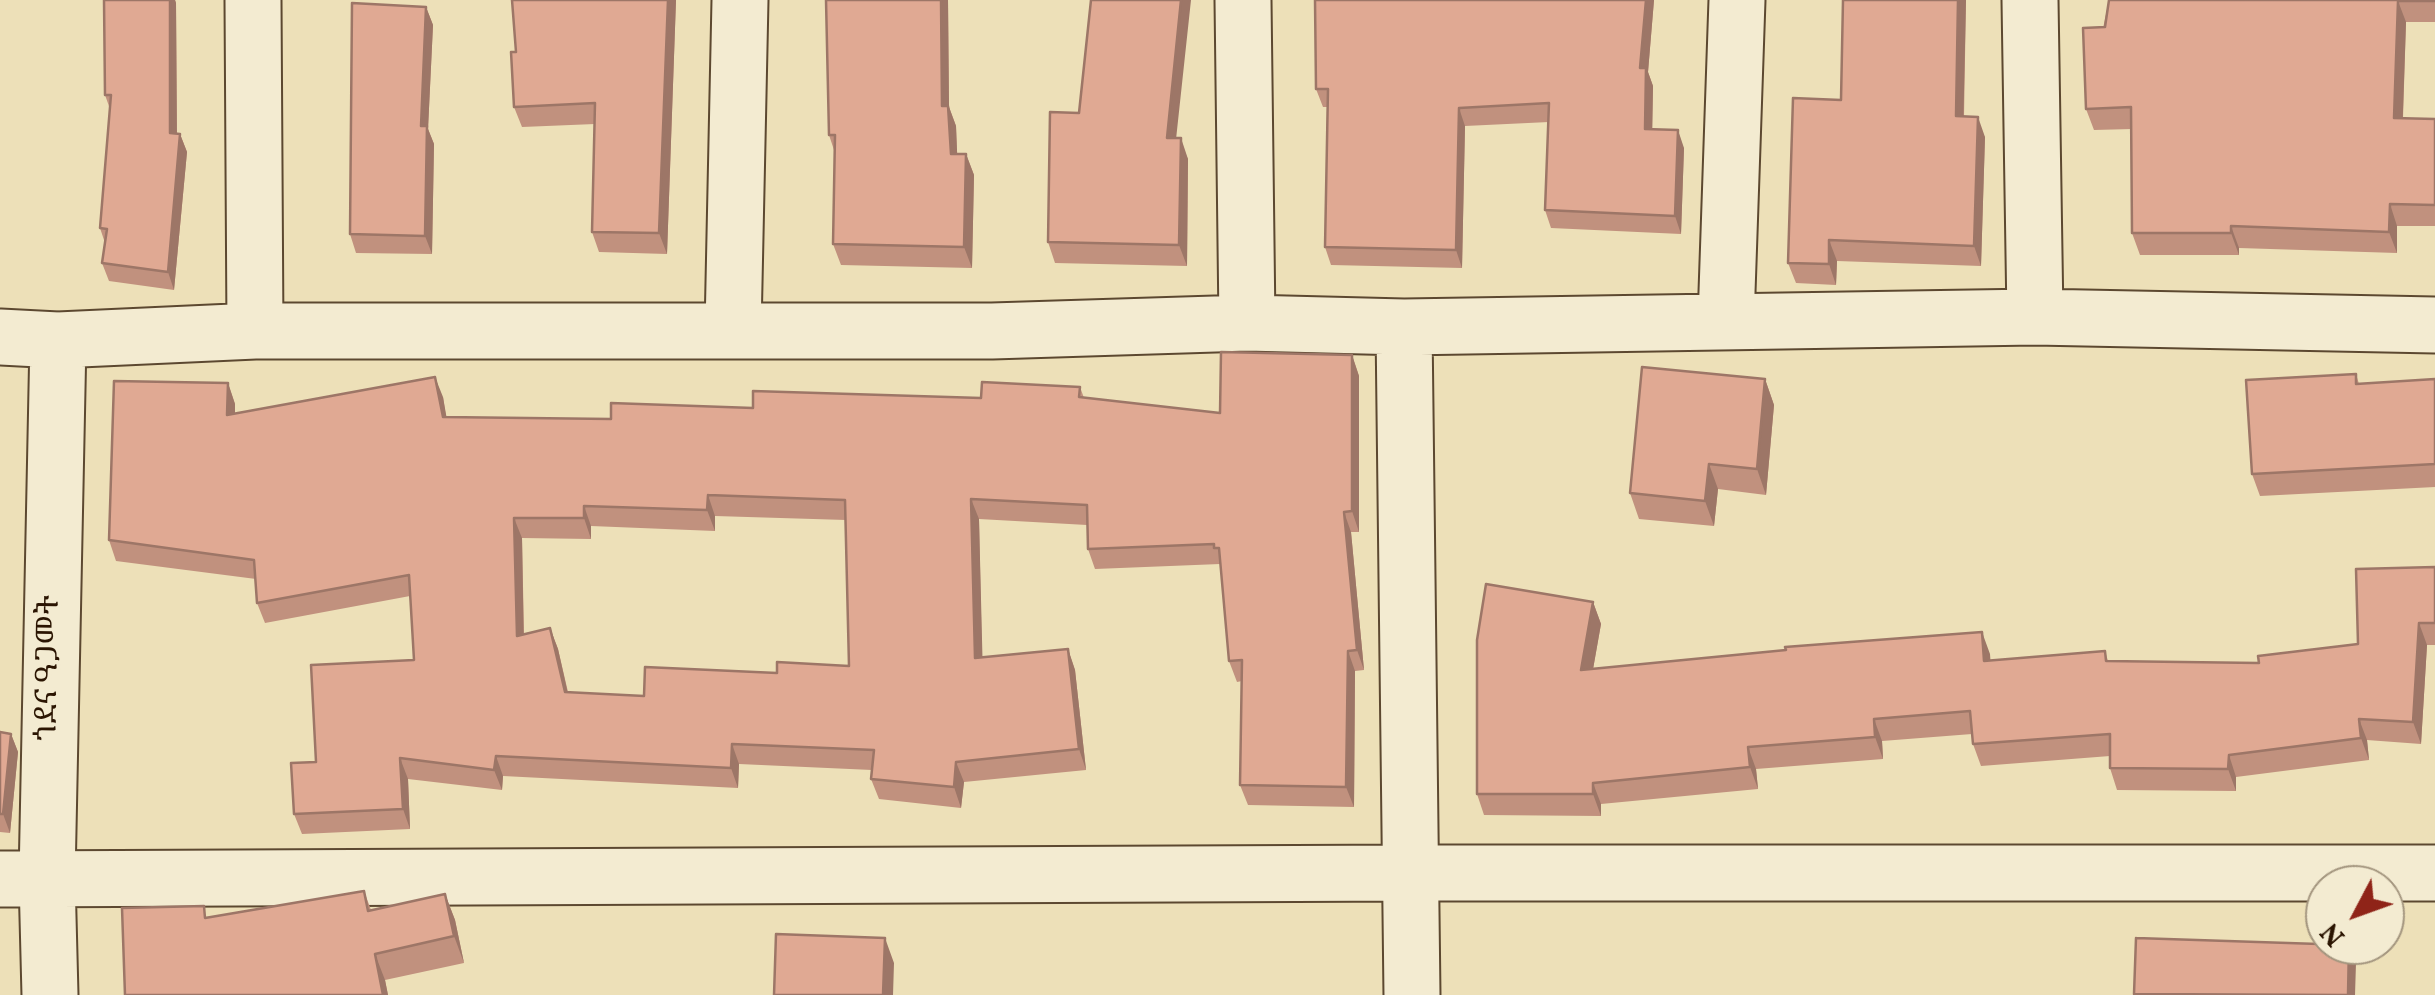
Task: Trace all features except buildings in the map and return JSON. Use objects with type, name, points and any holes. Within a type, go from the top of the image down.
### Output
[{"type":"street","points":[[254,0],[255,331]]},
{"type":"street","points":[[732,330],[740,0]]},
{"type":"street","points":[[1244,0],[1247,324]]},
{"type":"street","points":[[1726,321],[1737,0]]},
{"type":"street","points":[[2030,0],[2035,318]]},
{"type":"street","points":[[0,337],[58,340],[255,331],[992,330],[1247,324],[1404,326],[2035,318],[2435,324]]},
{"type":"street","points":[[1404,326],[1412,995]]},
{"type":"street","name":"ጎደና ዓጋመት","points":[[50,995],[23,878],[58,340]]},
{"type":"street","points":[[23,878],[2435,873]]}]
